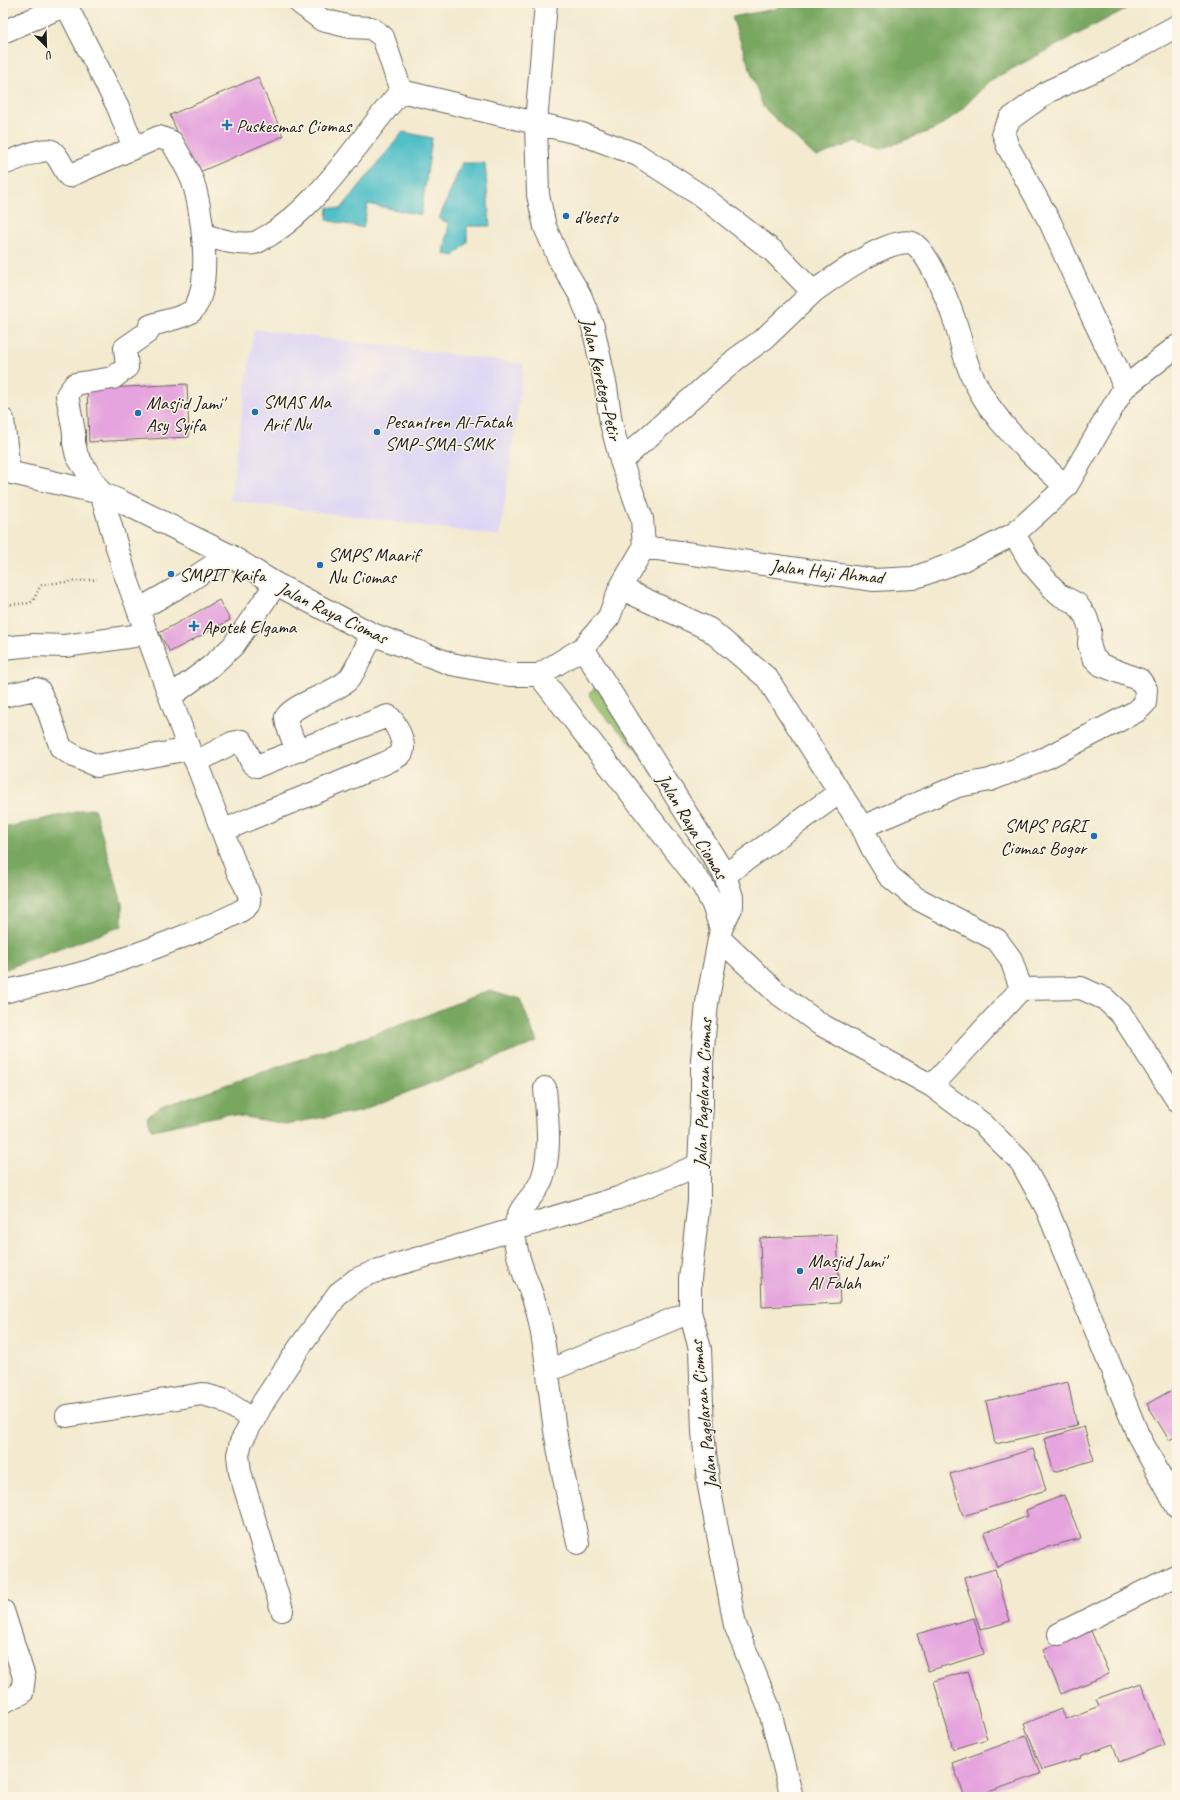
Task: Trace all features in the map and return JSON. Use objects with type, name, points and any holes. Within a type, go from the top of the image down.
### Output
[{"type":"street","points":[[300,3],[322,20],[350,27],[371,28],[383,37],[401,91]]},
{"type":"street","name":"Jalan Kereteg–Petir","points":[[546,3],[536,123],[538,195],[545,226],[560,261],[580,295],[593,327],[606,387],[611,423],[621,461],[642,519],[644,547]]},
{"type":"street","points":[[3,32],[66,5],[118,107],[134,148]]},
{"type":"street","points":[[1124,388],[1117,368],[1050,224],[1008,147],[1003,132],[1010,119],[1049,91],[1100,68],[1177,26]]},
{"type":"street","points":[[401,91],[582,134],[638,155],[703,197],[773,251],[813,292]]},
{"type":"street","points":[[204,235],[236,244],[256,243],[283,227],[320,190],[362,141],[401,91]]},
{"type":"street","points":[[3,164],[41,150],[48,150],[53,152],[69,176],[159,137],[172,142],[192,180],[204,235],[203,278],[198,300],[192,310],[183,316],[150,326],[148,332],[125,348],[126,367],[113,378],[75,384],[67,395],[77,456],[101,493],[125,574],[192,756],[238,872],[247,889],[250,901],[247,907],[226,919],[132,956],[87,971],[3,992]]},
{"type":"street","points":[[621,461],[736,359],[765,338],[813,292],[849,266],[883,249],[904,243],[912,243],[920,248],[945,294],[955,320],[965,358],[977,390],[997,418],[1016,440],[1066,487]]},
{"type":"street","name":"Jalan Haji Ahmad","points":[[644,547],[874,580],[914,578],[962,561],[1014,534],[1066,487],[1124,388],[1177,346]]},
{"type":"street","points":[[3,420],[6,471]]},
{"type":"street","name":"Jalan Raya Ciomas","points":[[6,471],[101,493],[150,515],[229,555],[276,584],[372,634],[451,664],[510,675],[539,675],[703,886],[713,905],[721,934]]},
{"type":"street","points":[[862,827],[951,789],[990,780],[1048,757],[1137,711],[1145,702],[1146,689],[1140,680],[1102,665],[1093,658],[1089,644],[1090,629],[1086,617],[1077,604],[1058,594],[1031,563],[1014,534]]},
{"type":"street","points":[[539,675],[583,648],[609,617],[620,588],[644,547]]},
{"type":"street","points":[[3,648],[33,645],[65,646],[134,636],[142,619],[189,581],[229,555]]},
{"type":"street","points":[[171,696],[210,667],[233,646],[276,584]]},
{"type":"street","points":[[620,588],[709,629],[736,650],[767,678],[862,827],[872,848],[889,876],[916,898],[996,940],[1011,959],[1021,989]]},
{"type":"street","points":[[297,751],[287,724],[286,717],[289,713],[336,690],[349,679],[372,634]]},
{"type":"street","name":"Jalan Raya Ciomas","points":[[583,648],[726,875],[732,897],[732,906],[721,934]]},
{"type":"street","points":[[3,696],[35,689],[39,690],[48,710],[61,748],[76,757],[97,766],[192,756],[236,742],[242,742],[252,763],[257,766],[388,716],[392,719],[403,743],[404,750],[401,755],[337,784],[248,819],[223,831]]},
{"type":"street","points":[[726,875],[840,792]]},
{"type":"street","points":[[721,934],[776,992],[820,1024],[932,1086],[983,1124],[1020,1162],[1047,1210],[1138,1435],[1177,1507]]},
{"type":"street","name":"Jalan Pagelaran Ciomas","points":[[721,934],[707,1003],[702,1060],[702,1103],[698,1165],[700,1201],[690,1278],[690,1312],[700,1349],[703,1432],[708,1481],[735,1625],[769,1708],[792,1797]]},
{"type":"street","points":[[932,1086],[964,1049],[1021,989],[1081,988],[1105,999],[1121,1014],[1177,1100]]},
{"type":"street","points":[[545,1088],[548,1142],[545,1166],[542,1180],[520,1212],[515,1228],[516,1247],[537,1311],[548,1371],[560,1462],[578,1543]]},
{"type":"street","points":[[282,1610],[240,1472],[238,1455],[241,1442],[264,1401],[299,1348],[338,1294],[357,1279],[379,1270],[618,1198],[698,1165]]},
{"type":"street","points":[[548,1371],[690,1312]]},
{"type":"street","points":[[67,1416],[191,1394],[202,1394],[223,1400],[254,1420]]},
{"type":"street","points":[[1059,1634],[1177,1575]]},
{"type":"street","points":[[3,1611],[24,1677],[22,1693],[3,1702]]},
{"type":"path","points":[[3,605],[30,603],[34,600],[42,585],[46,583],[86,581],[125,574]]},
{"type":"shaded area","name":"Pesantren Al-Fatah SMP-SMA-SMK","points":[[254,329],[524,364],[500,536],[230,500]]},
{"type":"green space","points":[[784,3],[1137,3],[989,81],[958,113],[935,129],[881,149],[856,141],[816,157],[763,107],[732,17],[775,9]]},
{"type":"green space","points":[[594,688],[597,689],[706,851],[719,891],[681,820],[638,752],[598,709],[593,701],[589,694]]},
{"type":"green space","points":[[94,808],[122,903],[122,926],[3,970],[3,828]]},
{"type":"green space","points":[[489,990],[520,999],[537,1042],[359,1111],[286,1124],[227,1114],[152,1130],[147,1117],[161,1107],[415,1020]]},
{"type":"water","points":[[403,132],[432,138],[421,215],[368,204],[363,228],[327,220],[328,207],[341,209]]},
{"type":"water","points":[[462,163],[485,163],[490,226],[467,226],[467,243],[454,256],[444,254],[449,223],[439,219]]},
{"type":"building","name":"Puskesmas Ciomas","points":[[258,77],[283,136],[195,174],[170,115]]},
{"type":"building","name":"Masjid Jami' Asy Syifa","points":[[187,384],[189,437],[89,442],[87,389]]},
{"type":"building","name":"Apotek Elgama","points":[[219,600],[230,620],[170,652],[159,633]]},
{"type":"building","name":"Masjid Jami' Al Falah","points":[[837,1235],[840,1303],[762,1307],[760,1238]]},
{"type":"building","points":[[1068,1382],[1077,1426],[995,1444],[986,1401]]},
{"type":"building","points":[[1177,1387],[1177,1436],[1169,1440],[1147,1404]]},
{"type":"building","points":[[1084,1427],[1094,1460],[1054,1472],[1044,1439]]},
{"type":"building","points":[[1033,1449],[1046,1490],[963,1516],[950,1474]]},
{"type":"building","points":[[1064,1495],[1081,1538],[1044,1548],[997,1567],[984,1533],[1028,1516],[1026,1510]]},
{"type":"building","points":[[995,1569],[1010,1621],[980,1630],[964,1578]]},
{"type":"building","points":[[974,1618],[984,1654],[928,1671],[917,1634]]},
{"type":"building","points":[[1091,1631],[1109,1674],[1061,1694],[1043,1650]]},
{"type":"building","points":[[967,1671],[987,1739],[953,1749],[934,1681]]},
{"type":"building","points":[[1141,1683],[1164,1745],[1119,1762],[1113,1744],[1080,1756],[1081,1758],[1042,1770],[1024,1724],[1061,1709],[1066,1719],[1099,1706],[1096,1699]]},
{"type":"building","points":[[1026,1736],[1040,1774],[974,1797],[965,1797],[952,1763]]},
{"type":"place","name":"Puskesmas Ciomas","points":[[227,125]]},
{"type":"place","name":"d'besto","points":[[566,216]]},
{"type":"place","name":"SMAS Ma Arif Nu","points":[[255,412]]},
{"type":"place","name":"Masjid Jami' Asy Syifa","points":[[138,413]]},
{"type":"place","name":"Pesantren Al-Fatah SMP-SMA-SMK","points":[[377,432]]},
{"type":"place","name":"SMPS Maarif Nu Ciomas","points":[[320,565]]},
{"type":"place","name":"SMPIT Kaifa","points":[[171,574]]},
{"type":"place","name":"Apotek Elgama","points":[[194,626]]},
{"type":"place","name":"SMPS PGRI Ciomas Bogor","points":[[1094,836]]},
{"type":"place","name":"Masjid Jami' Al Falah","points":[[800,1271]]}]
